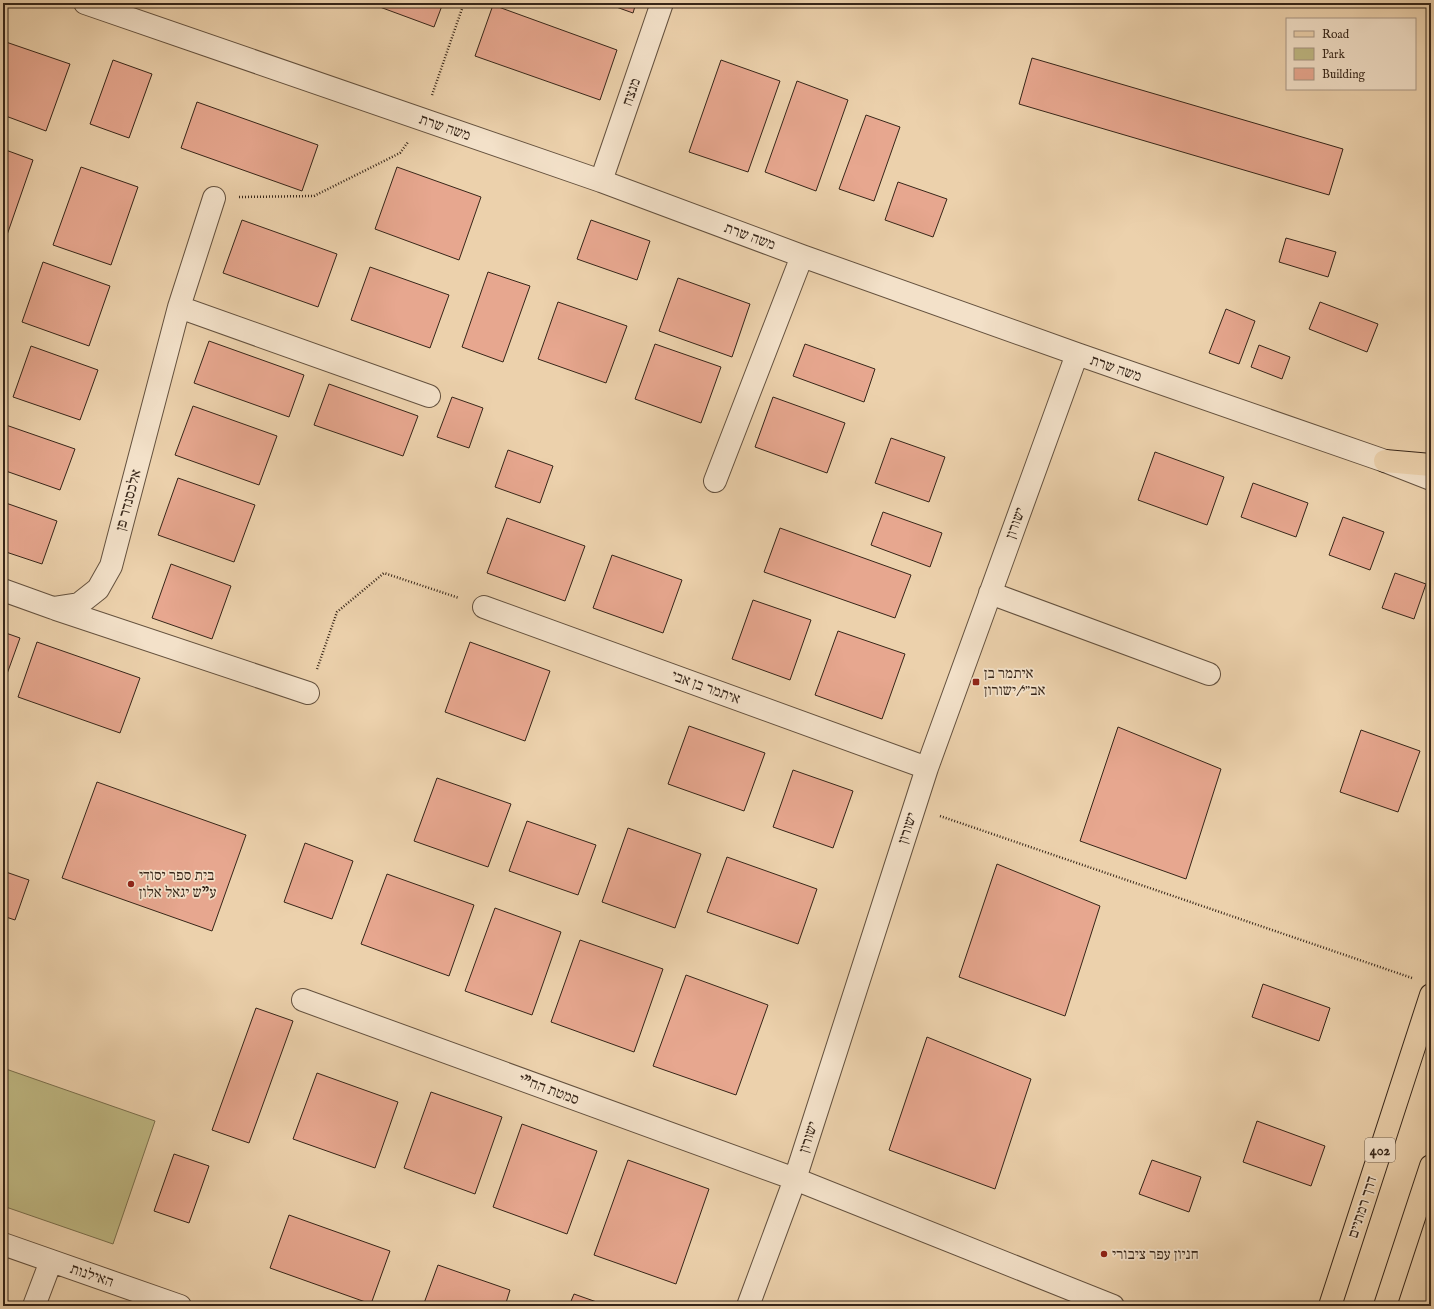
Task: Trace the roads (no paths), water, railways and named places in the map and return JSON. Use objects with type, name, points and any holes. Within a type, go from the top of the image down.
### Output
[{"type":"main road","points":[[1385,461],[1431,465]]},
{"type":"main road","name":"דרך רמתיים","points":[[1330,1306],[1431,995]]},
{"type":"main road","points":[[1385,1306],[1431,1166]]},
{"type":"street","name":"משה שרת","points":[[85,3],[601,181],[802,256],[1077,354],[1385,461],[1431,479]]},
{"type":"street","name":"מנצח","points":[[601,181],[662,3]]},
{"type":"street","name":"אלכסנדר פן","points":[[3,590],[53,608],[79,604],[98,589],[111,566],[179,308],[214,198]]},
{"type":"street","points":[[716,481],[802,256]]},
{"type":"street","points":[[179,308],[429,396]]},
{"type":"street","name":"ישורון","points":[[748,1306],[794,1179],[927,768],[1077,354]]},
{"type":"street","points":[[990,593],[1209,674]]},
{"type":"street","name":"איתמר בן אבי","points":[[484,607],[927,768]]},
{"type":"street","points":[[53,608],[308,693]]},
{"type":"street","name":"סמטת הח\"י","points":[[303,1000],[794,1179],[1113,1306]]},
{"type":"street","name":"האילנות","points":[[3,1244],[180,1306]]},
{"type":"street","points":[[34,1306],[51,1261]]},
{"type":"place","name":"איתמר בן אב״י/ישורון","points":[[976,682]]},
{"type":"place","name":"בית ספר יסודי ע\"ש יגאל אלון","points":[[131,884]]},
{"type":"place","name":"חניון עפר ציבורי","points":[[1104,1254]]}]
